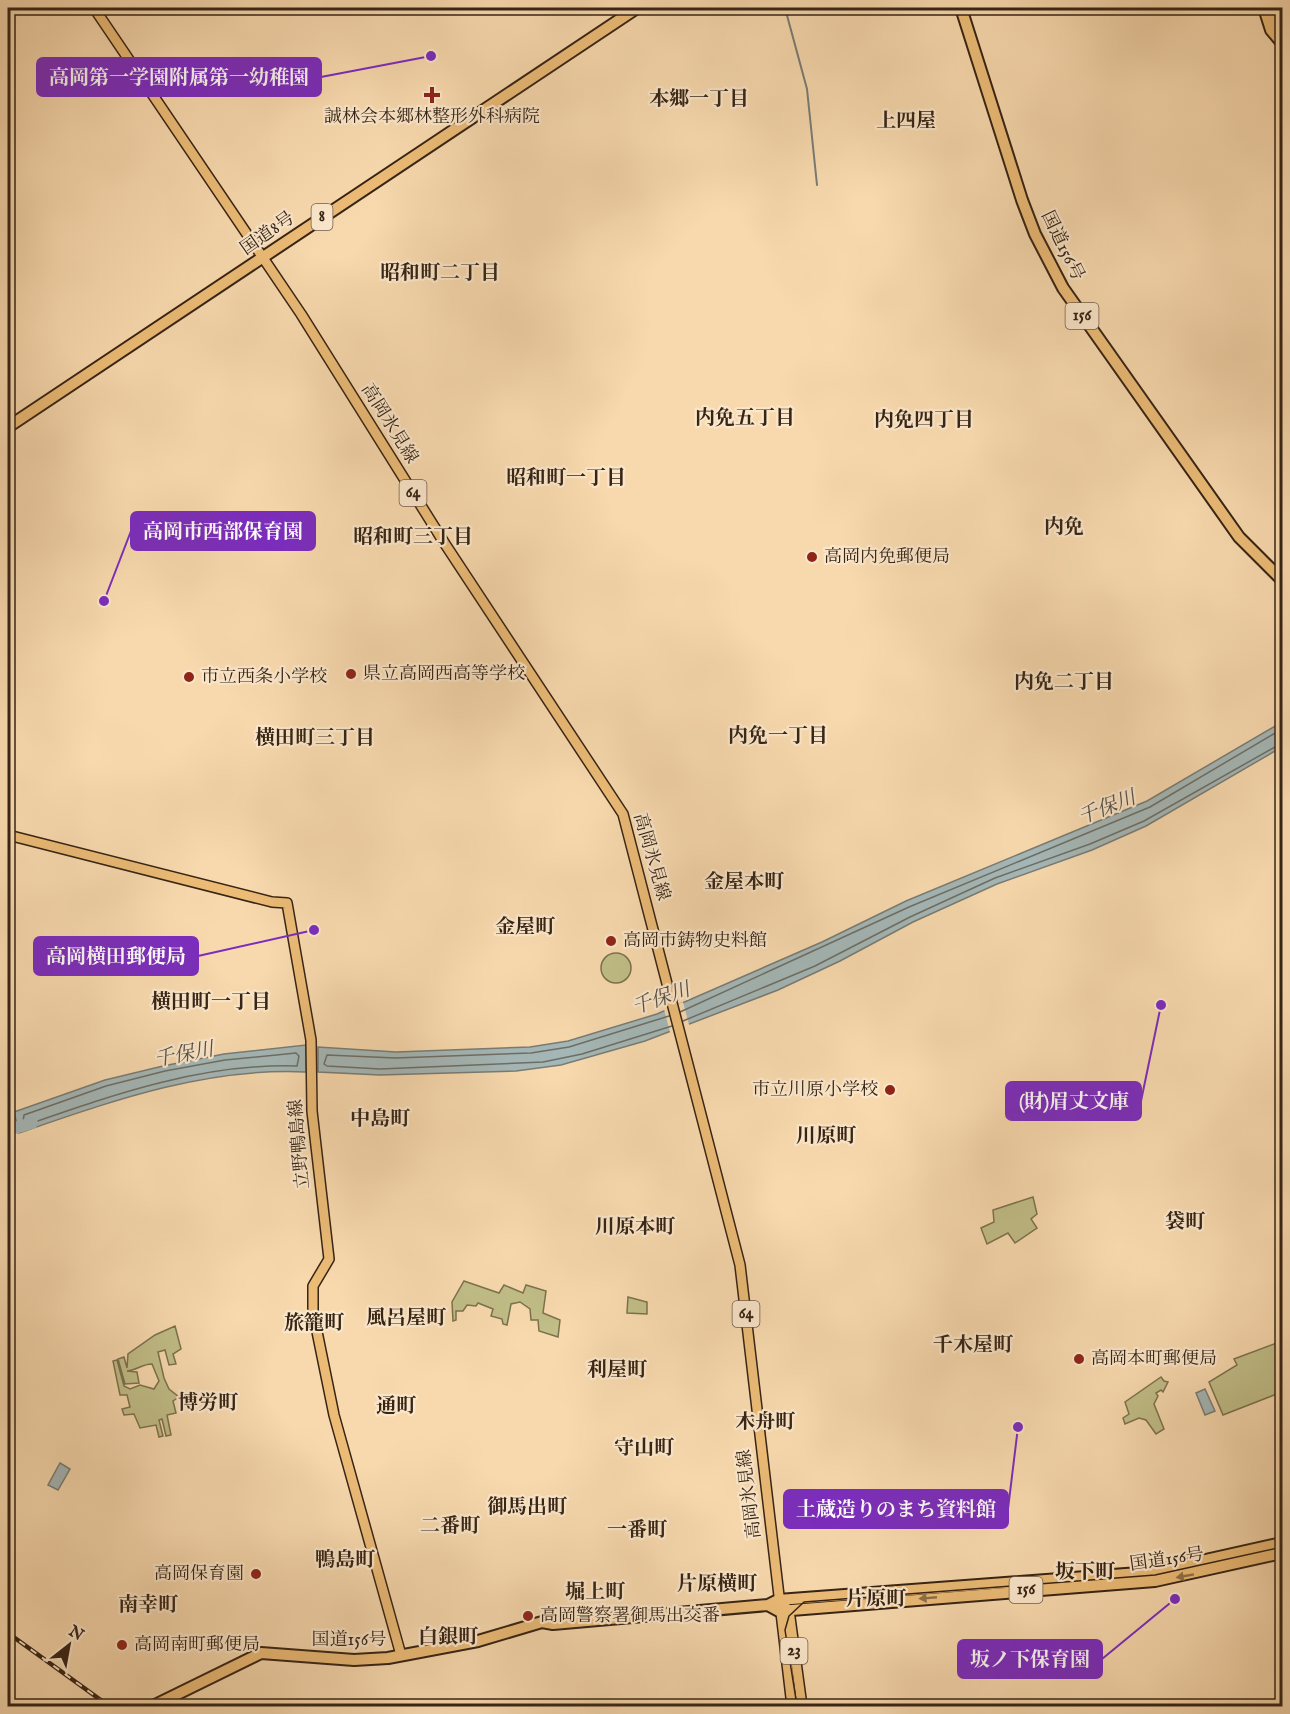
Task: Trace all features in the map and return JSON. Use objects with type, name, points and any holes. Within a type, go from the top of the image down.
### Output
[{"type":"highway","name":"国道8号","points":[[8,427],[264,258],[354,194],[637,8]]},
{"type":"highway","name":"国道156号","points":[[961,8],[1022,200],[1035,234],[1063,288],[1239,537],[1282,580]]},
{"type":"highway","points":[[1264,8],[1271,30],[1282,42]]},
{"type":"highway","points":[[1271,8],[1282,32]]},
{"type":"highway","name":"国道156号","points":[[153,1707],[261,1653],[354,1660],[401,1655],[478,1641],[542,1622],[567,1623],[778,1606],[1152,1572],[1282,1543]]},
{"type":"highway","name":"国道156号","points":[[778,1606],[1155,1581],[1282,1553]]},
{"type":"main road","name":"高岡氷見線","points":[[94,8],[264,258],[445,544],[620,808],[681,1033],[740,1265],[778,1606]]},
{"type":"main road","name":"立野鴨島線","points":[[8,835],[272,902],[287,903],[311,1043],[312,1111],[329,1258],[313,1286],[311,1296],[314,1324],[334,1415],[401,1655]]},
{"type":"main road","name":"23","points":[[778,1606],[792,1707]]},
{"type":"main road","name":"23","points":[[778,1606],[802,1707]]},
{"type":"shaded area","points":[[616,953],[622,954],[630,962],[630,974],[622,982],[616,983],[610,982],[602,974],[601,968],[602,962],[610,954]]},
{"type":"shaded area","points":[[1033,1197],[1037,1214],[1031,1219],[1037,1228],[1015,1243],[1008,1233],[987,1244],[981,1228],[994,1222],[993,1210]]},
{"type":"shaded area","points":[[464,1281],[499,1293],[504,1285],[523,1293],[526,1285],[546,1291],[543,1313],[560,1320],[558,1337],[539,1331],[538,1320],[531,1320],[530,1309],[520,1302],[511,1304],[507,1325],[503,1324],[502,1319],[491,1316],[493,1309],[478,1303],[476,1306],[467,1305],[463,1311],[456,1311],[456,1320],[453,1321],[452,1302]]},
{"type":"shaded area","points":[[628,1297],[647,1302],[647,1314],[627,1313]]},
{"type":"shaded area","points":[[175,1326],[181,1349],[173,1354],[176,1364],[169,1365],[165,1350],[158,1352],[169,1389],[179,1397],[173,1401],[176,1413],[167,1415],[171,1435],[166,1436],[162,1419],[159,1420],[163,1436],[159,1437],[156,1425],[140,1428],[134,1414],[124,1415],[122,1409],[130,1407],[127,1395],[120,1395],[113,1361],[117,1360],[124,1386],[130,1389],[140,1385],[154,1389],[159,1381],[152,1364],[127,1371],[137,1372],[139,1383],[125,1384],[118,1359],[124,1357],[127,1368],[128,1354],[155,1335]]},
{"type":"shaded area","points":[[1282,1341],[1282,1392],[1223,1415],[1209,1382],[1237,1365],[1234,1359]]},
{"type":"shaded area","points":[[1161,1377],[1168,1382],[1163,1392],[1161,1390],[1156,1393],[1158,1396],[1154,1404],[1164,1429],[1156,1434],[1146,1420],[1139,1418],[1125,1424],[1123,1418],[1129,1414],[1125,1402]]},
{"type":"water","points":[[1282,722],[1282,747],[1146,826],[1092,850],[997,884],[913,922],[840,961],[778,990],[645,1041],[561,1065],[516,1071],[380,1075],[318,1072],[318,1047],[396,1052],[530,1047],[568,1041],[657,1014],[822,942],[906,901],[1147,801]]},
{"type":"water","points":[[306,1045],[306,1072],[232,1075],[196,1081],[124,1098],[19,1133],[14,1112],[105,1080],[224,1054]]},
{"type":"water","points":[[1205,1389],[1215,1411],[1205,1415],[1196,1393]]},
{"type":"water","points":[[60,1463],[70,1469],[58,1490],[48,1485]]},
{"type":"pier","points":[[683,1002],[690,1028],[671,1036],[664,1009]]},
{"type":"waterway","points":[[785,8],[807,89],[817,185]]},
{"type":"waterway","name":"千保川","points":[[8,1130],[32,1123]]},
{"type":"tram line","points":[[797,1706],[785,1630],[789,1616],[804,1602],[1155,1575],[1282,1547]]},
{"type":"railway","points":[[8,1633],[109,1706]]},
{"type":"place","name":"高岡第一学園附属第一幼稚園","points":[[431,56]]},
{"type":"place","name":"誠林会本郷林整形外科病院","points":[[432,95]]},
{"type":"place","name":"高岡内免郵便局","points":[[812,557]]},
{"type":"place","name":"高岡市西部保育園","points":[[104,601]]},
{"type":"place","name":"県立高岡西高等学校","points":[[351,674]]},
{"type":"place","name":"市立西条小学校","points":[[189,677]]},
{"type":"place","name":"高岡横田郵便局","points":[[314,930]]},
{"type":"place","name":"高岡市鋳物史料館","points":[[611,941]]},
{"type":"place","name":"(財)眉丈文庫","points":[[1161,1005]]},
{"type":"place","name":"市立川原小学校","points":[[890,1090]]},
{"type":"place","name":"高岡本町郵便局","points":[[1079,1359]]},
{"type":"place","name":"土蔵造りのまち資料館","points":[[1018,1427]]},
{"type":"place","name":"高岡保育園","points":[[256,1574]]},
{"type":"place","name":"坂ノ下保育園","points":[[1175,1599]]},
{"type":"place","name":"高岡警察署御馬出交番","points":[[528,1616]]},
{"type":"place","name":"高岡南町郵便局","points":[[122,1645]]},
{"type":"district","name":"本郷一丁目","points":[[699,99]]},
{"type":"district","name":"上四屋","points":[[906,121]]},
{"type":"district","name":"昭和町二丁目","points":[[440,273]]},
{"type":"district","name":"内免五丁目","points":[[745,418]]},
{"type":"district","name":"内免四丁目","points":[[924,420]]},
{"type":"district","name":"昭和町一丁目","points":[[566,478]]},
{"type":"district","name":"内免","points":[[1064,527]]},
{"type":"district","name":"昭和町三丁目","points":[[413,537]]},
{"type":"district","name":"内免二丁目","points":[[1064,682]]},
{"type":"district","name":"内免一丁目","points":[[778,736]]},
{"type":"district","name":"横田町三丁目","points":[[315,738]]},
{"type":"district","name":"金屋本町","points":[[744,882]]},
{"type":"district","name":"金屋町","points":[[525,927]]},
{"type":"district","name":"横田町一丁目","points":[[211,1002]]},
{"type":"district","name":"中島町","points":[[380,1119]]},
{"type":"district","name":"川原町","points":[[826,1136]]},
{"type":"district","name":"袋町","points":[[1185,1222]]},
{"type":"district","name":"川原本町","points":[[635,1227]]},
{"type":"district","name":"風呂屋町","points":[[406,1318]]},
{"type":"district","name":"旅籠町","points":[[314,1323]]},
{"type":"district","name":"千木屋町","points":[[973,1345]]},
{"type":"district","name":"利屋町","points":[[617,1370]]},
{"type":"district","name":"博労町","points":[[208,1403]]},
{"type":"district","name":"通町","points":[[396,1406]]},
{"type":"district","name":"木舟町","points":[[765,1422]]},
{"type":"district","name":"守山町","points":[[644,1448]]},
{"type":"district","name":"御馬出町","points":[[527,1507]]},
{"type":"district","name":"二番町","points":[[450,1526]]},
{"type":"district","name":"一番町","points":[[637,1530]]},
{"type":"district","name":"鴨島町","points":[[345,1560]]},
{"type":"district","name":"坂下町","points":[[1085,1572]]},
{"type":"district","name":"片原横町","points":[[717,1584]]},
{"type":"district","name":"堀上町","points":[[595,1592]]},
{"type":"district","name":"片原町","points":[[876,1599]]},
{"type":"district","name":"南幸町","points":[[148,1605]]},
{"type":"district","name":"白銀町","points":[[448,1637]]}]
